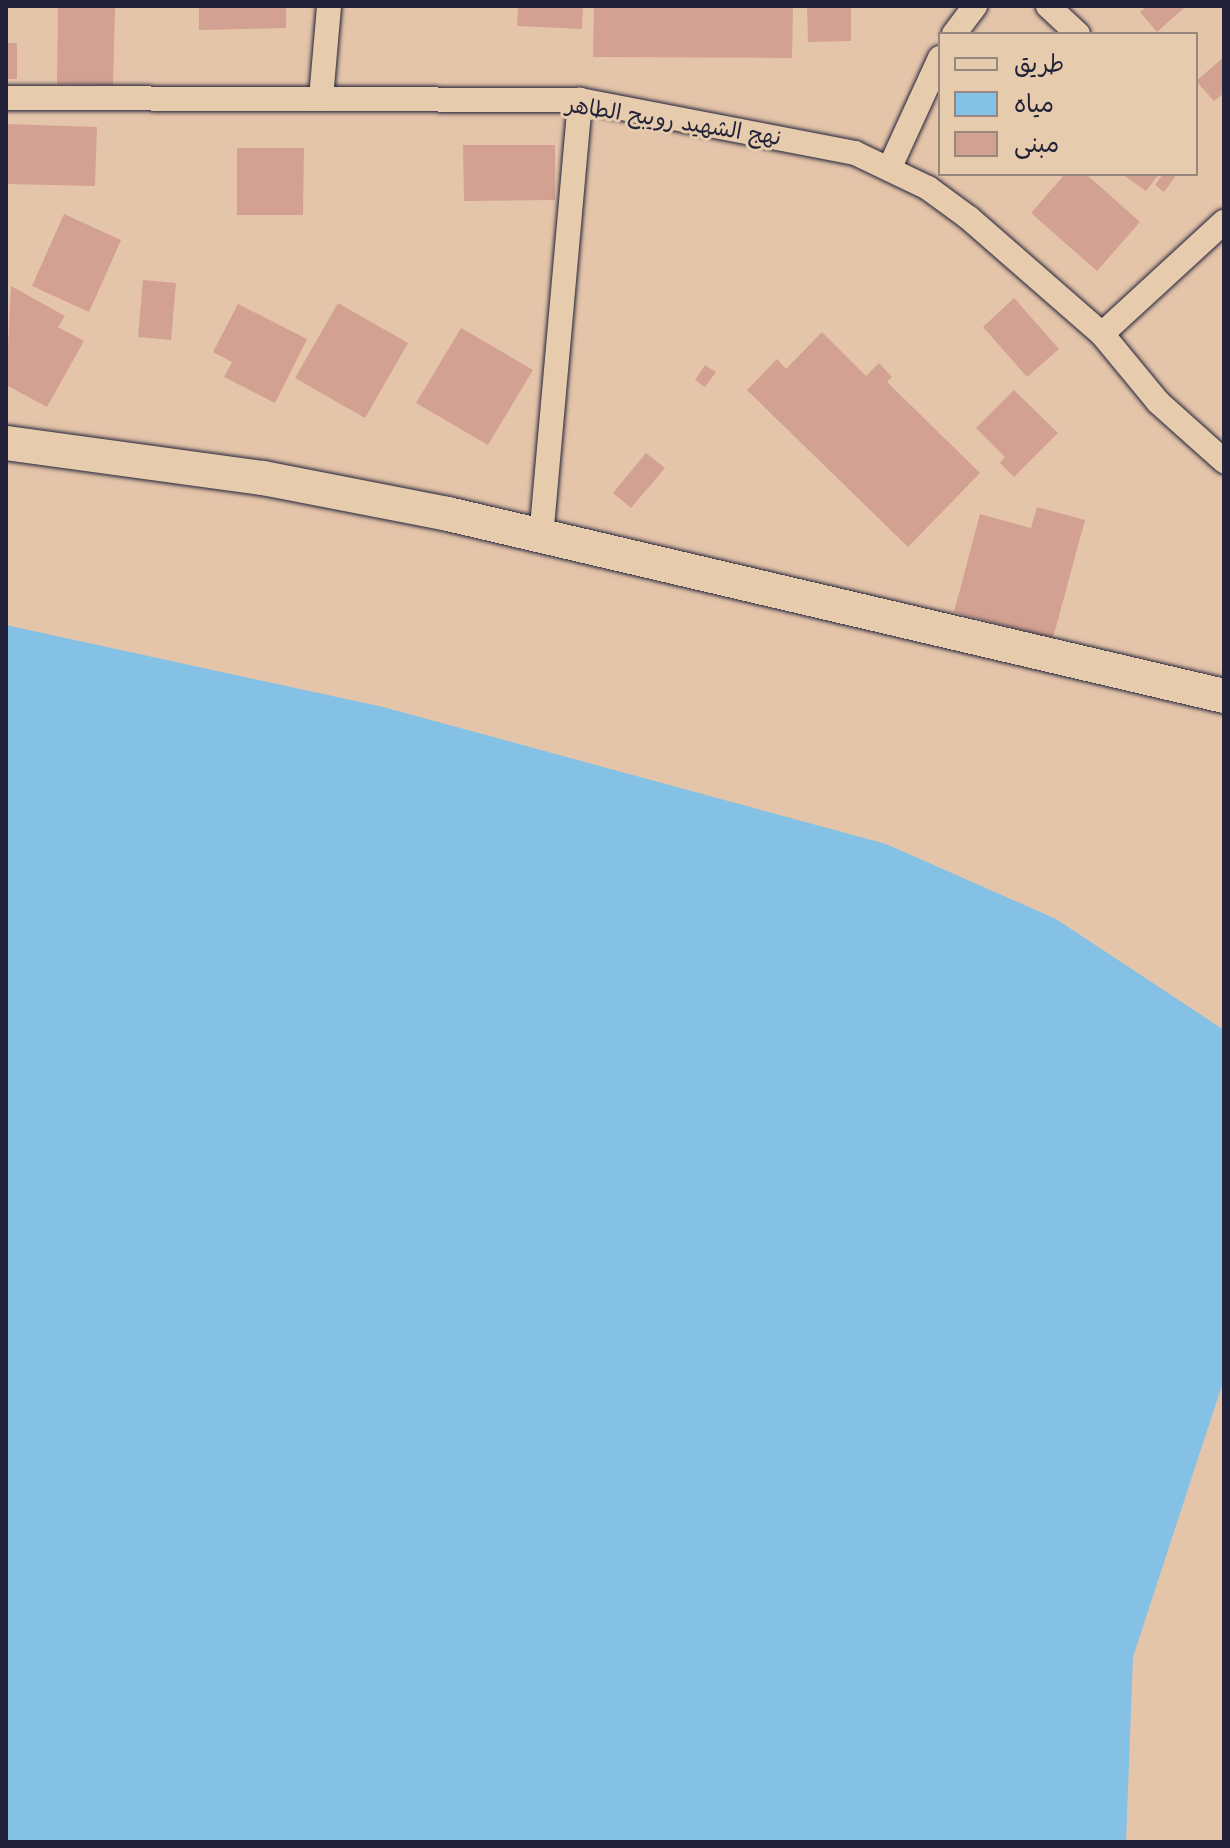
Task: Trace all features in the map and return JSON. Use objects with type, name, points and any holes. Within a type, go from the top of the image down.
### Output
[{"type":"street","points":[[321,98],[329,6]]},
{"type":"street","points":[[956,32],[975,6]]},
{"type":"street","points":[[1048,6],[1076,32]]},
{"type":"street","points":[[890,167],[938,62]]},
{"type":"street","name":"نهج الشهيد رويبح الطاهر","points":[[6,98],[580,100],[784,137],[890,167],[969,218],[1102,334],[1158,402],[1224,461]]},
{"type":"street","points":[[541,538],[580,100]]},
{"type":"street","points":[[1102,334],[1224,222]]},
{"type":"street","points":[[6,443],[263,478],[541,538],[1224,696]]},
{"type":"water","points":[[6,625],[383,707],[886,844],[1056,919],[1224,1030],[1224,1379],[1133,1657],[1126,1842],[6,1842]]},
{"type":"building","points":[[58,6],[115,6],[113,85],[57,84]]},
{"type":"building","points":[[199,6],[286,6],[286,28],[199,30]]},
{"type":"building","points":[[518,6],[583,6],[582,29],[517,26]]},
{"type":"building","points":[[594,6],[793,6],[792,58],[593,57]]},
{"type":"building","points":[[807,6],[851,6],[851,41],[808,42]]},
{"type":"building","points":[[1148,6],[1186,6],[1157,32],[1140,12]]},
{"type":"building","points":[[6,43],[17,43],[17,79],[6,79]]},
{"type":"building","points":[[1224,57],[1224,93],[1214,101],[1198,79]]},
{"type":"building","points":[[6,124],[97,127],[95,186],[6,184]]},
{"type":"building","points":[[463,145],[555,145],[555,200],[464,201]]},
{"type":"building","points":[[237,148],[304,148],[303,215],[237,215]]},
{"type":"building","points":[[1063,176],[1088,176],[1140,222],[1097,271],[1031,213]]},
{"type":"building","points":[[1125,176],[1157,176],[1146,191]]},
{"type":"building","points":[[1162,176],[1176,176],[1164,192],[1155,185]]},
{"type":"building","points":[[64,214],[121,240],[89,312],[32,286]]},
{"type":"building","points":[[143,280],[176,283],[171,340],[138,337]]},
{"type":"building","points":[[11,286],[65,316],[58,327],[84,341],[47,407],[6,385]]},
{"type":"building","points":[[1014,298],[1059,349],[1027,377],[983,327]]},
{"type":"building","points":[[338,303],[408,343],[365,418],[295,378]]},
{"type":"building","points":[[238,304],[307,339],[275,403],[224,377],[232,362],[213,352]]},
{"type":"building","points":[[461,328],[533,370],[488,445],[416,403]]},
{"type":"building","points":[[822,332],[866,376],[879,363],[892,377],[887,382],[980,473],[908,547],[747,390],[777,359],[786,369]]},
{"type":"building","points":[[705,365],[716,372],[705,387],[695,380]]},
{"type":"building","points":[[1014,390],[1058,433],[1014,477],[1000,463],[1005,457],[976,428]]},
{"type":"building","points":[[646,453],[665,468],[631,508],[613,493]]},
{"type":"building","points":[[1037,507],[1085,520],[1053,638],[954,612],[980,514],[1031,528]]}]
